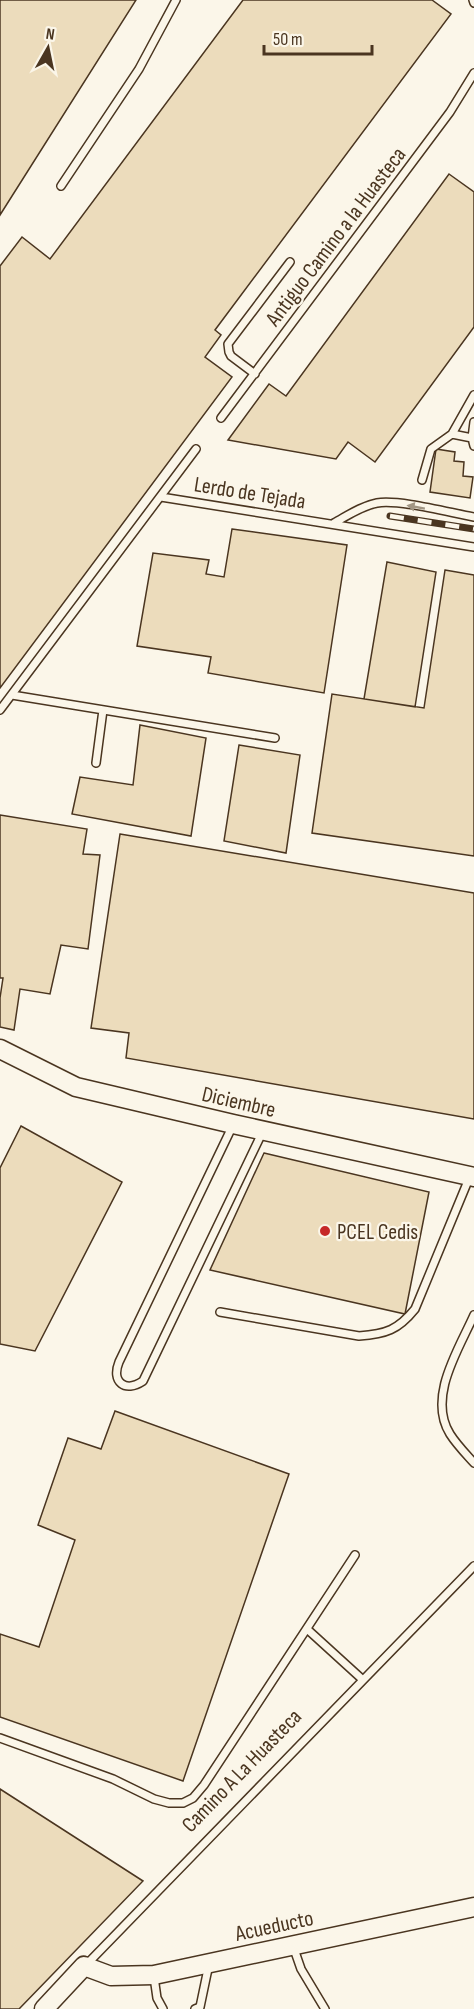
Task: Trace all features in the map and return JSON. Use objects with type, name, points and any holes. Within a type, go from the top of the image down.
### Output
[{"type":"street","name":"Diciembre","points":[[0,1049],[76,1087],[472,1177]]},
{"type":"street","name":"Acueducto","points":[[84,1966],[111,1976],[154,1975],[474,1907]]},
{"type":"street","name":"Camino A La Huasteca","points":[[44,2009],[84,1966]]},
{"type":"lane","points":[[61,186],[139,69],[176,0]]},
{"type":"lane","name":"Antiguo Camino a la Huasteca","points":[[221,418],[450,111],[474,72]]},
{"type":"lane","points":[[255,374],[231,356],[227,348],[228,344],[290,262]]},
{"type":"lane","points":[[422,480],[431,449],[452,434],[474,395]]},
{"type":"lane","points":[[474,422],[472,438],[474,447]]},
{"type":"lane","points":[[452,434],[472,438]]},
{"type":"lane","points":[[0,710],[196,449]]},
{"type":"lane","name":"Lerdo de Tejada","points":[[161,497],[474,544]]},
{"type":"lane","name":"Lerdo de Tejada","points":[[334,523],[377,503],[397,503],[474,517]]},
{"type":"lane","points":[[12,695],[275,738]]},
{"type":"lane","points":[[96,763],[103,710]]},
{"type":"lane","points":[[233,1124],[119,1362],[116,1376],[121,1384],[137,1385],[143,1381],[263,1131]]},
{"type":"lane","points":[[220,1312],[359,1336],[381,1334],[404,1324],[415,1309],[472,1177]]},
{"type":"lane","points":[[474,1315],[445,1381],[442,1401],[444,1418],[450,1434],[474,1463]]},
{"type":"lane","points":[[0,1738],[113,1779],[154,1799],[169,1803],[183,1803],[193,1798],[204,1785],[355,1555]]},
{"type":"lane","name":"Camino A La Huasteca","points":[[84,1966],[474,1566]]},
{"type":"lane","points":[[307,1629],[363,1680]]},
{"type":"lane","points":[[293,1946],[301,1969],[326,2009]]},
{"type":"lane","points":[[195,2009],[200,2007],[209,1963]]},
{"type":"lane","points":[[154,1975],[157,1998],[163,2009]]},
{"type":"building","points":[[0,0],[136,0],[0,215]]},
{"type":"building","points":[[243,0],[432,0],[451,14],[215,330],[221,335],[205,357],[232,377],[0,688],[0,266],[22,237],[50,259]]},
{"type":"building","points":[[449,174],[474,192],[474,327],[375,462],[348,442],[336,459],[228,440],[269,384],[286,396]]},
{"type":"building","points":[[436,449],[455,452],[454,461],[464,462],[463,476],[473,477],[470,498],[430,492]]},
{"type":"building","points":[[232,529],[347,545],[324,693],[208,673],[211,657],[137,646],[153,553],[209,560],[206,574],[224,577]]},
{"type":"building","points":[[387,562],[436,572],[415,707],[364,699]]},
{"type":"building","points":[[445,570],[474,575],[474,856],[312,833],[332,694],[424,708]]},
{"type":"building","points":[[140,725],[206,738],[191,836],[72,814],[80,777],[133,785]]},
{"type":"building","points":[[239,745],[300,755],[286,853],[224,841]]},
{"type":"building","points":[[0,815],[87,829],[83,854],[100,855],[88,949],[61,945],[50,994],[20,989],[14,1030],[0,1027],[3,978],[0,978]]},
{"type":"building","points":[[120,834],[474,893],[474,1119],[126,1058],[129,1033],[91,1028]]},
{"type":"building","points":[[21,1126],[122,1182],[35,1351],[0,1344],[0,1168]]},
{"type":"building","name":"PCEL Cedis","points":[[264,1153],[429,1192],[405,1314],[210,1270]]},
{"type":"building","points":[[115,1411],[289,1474],[183,1781],[0,1717],[0,1634],[39,1647],[75,1540],[38,1525],[68,1438],[101,1449]]},
{"type":"building","points":[[0,1789],[143,1881],[19,2009],[0,2009]]},
{"type":"railway","points":[[390,516],[474,529]]},
{"type":"place","name":"PCEL Cedis","points":[[325,1231]]}]
